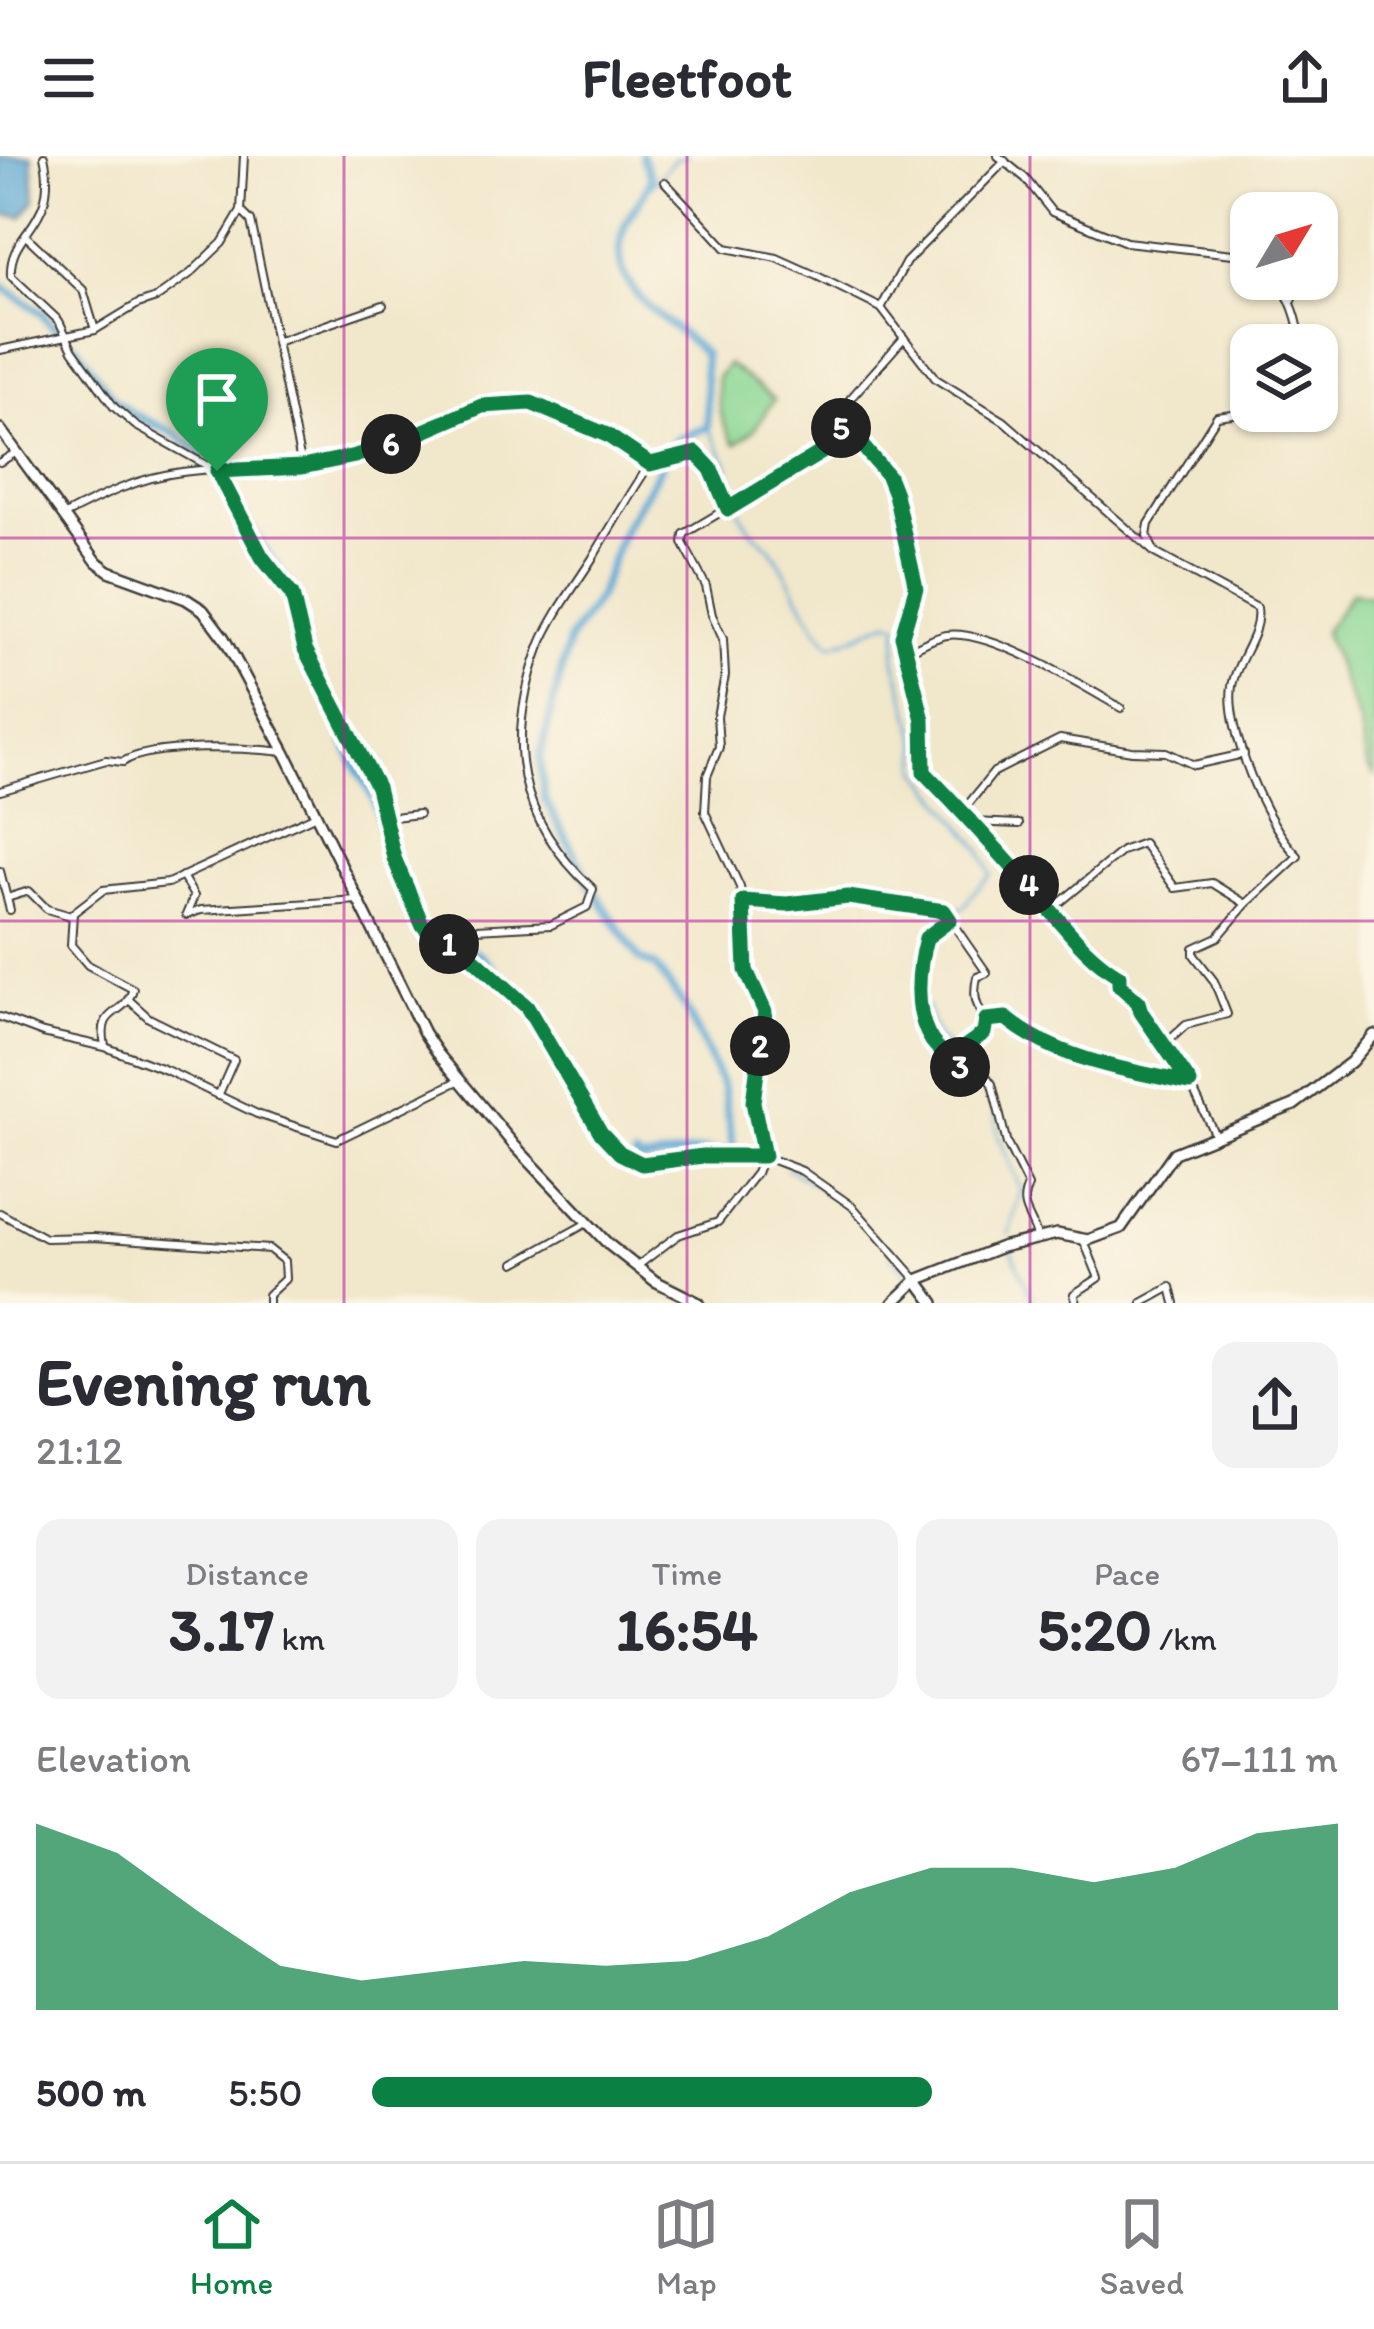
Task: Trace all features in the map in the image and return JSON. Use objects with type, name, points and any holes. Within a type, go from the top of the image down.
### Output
[{"type":"street","points":[[44,156],[49,194],[40,219],[12,259],[11,276],[58,320],[114,406],[136,426],[217,471],[262,557],[292,595],[305,649],[377,787],[394,858],[415,911],[434,939],[472,957],[527,1007],[601,1133],[620,1153],[642,1164],[703,1156],[764,1156],[802,1171],[852,1206],[934,1303]]},
{"type":"street","points":[[0,350],[94,330],[156,298],[203,263],[241,211],[244,156]]},
{"type":"street","points":[[881,308],[906,262],[1002,158],[1052,212],[1126,242],[1230,254]]},
{"type":"street","points":[[665,182],[726,248],[777,258],[881,308],[936,379],[1004,421],[1155,553],[1257,608],[1259,622],[1232,688],[1237,740],[1271,825],[1298,856],[1218,937],[1194,948],[1193,955],[1214,981],[1227,1014],[1186,1025],[1164,1046]]},
{"type":"street","points":[[241,211],[251,221],[302,467]]},
{"type":"street","points":[[26,236],[83,290],[94,330]]},
{"type":"street","points":[[1289,300],[1298,324]]},
{"type":"street","points":[[1291,305],[1292,300]]},
{"type":"street","points":[[276,342],[383,305]]},
{"type":"street","points":[[636,1267],[678,1235],[718,1222],[764,1156],[753,1102],[765,1012],[746,970],[743,901],[735,873],[705,812],[707,776],[719,747],[723,639],[706,586],[682,538],[689,529],[822,452],[836,439],[850,399],[904,338]]},
{"type":"street","points":[[63,516],[142,481],[179,472],[302,467],[355,456],[482,406],[531,403],[607,435],[650,464]]},
{"type":"street","points":[[1155,553],[1147,536],[1150,524],[1217,416],[1230,414]]},
{"type":"street","points":[[842,422],[888,476],[895,494],[916,588],[902,636],[923,720],[924,772],[1051,910],[1069,936],[1119,976],[1119,985],[1138,1002],[1190,1083],[1215,1135]]},
{"type":"street","points":[[0,429],[109,571],[186,599],[203,610],[224,638],[424,1033],[458,1082],[586,1222],[636,1267],[699,1303]]},
{"type":"street","points":[[0,462],[17,452]]},
{"type":"street","points":[[436,954],[476,928],[551,925],[587,907],[593,889],[561,860],[538,821],[518,751],[522,711],[541,644],[650,464],[696,453],[711,469],[728,509]]},
{"type":"street","points":[[903,654],[947,634],[981,641],[1052,667],[1121,708]]},
{"type":"street","points":[[962,812],[994,772],[1060,739],[1166,752],[1195,765],[1244,754]]},
{"type":"street","points":[[0,791],[155,751],[232,747],[285,752]]},
{"type":"street","points":[[385,818],[419,814]]},
{"type":"street","points":[[105,1047],[101,1029],[105,1017],[129,1000],[133,989],[88,965],[71,945],[73,916],[103,890],[168,883],[316,815]]},
{"type":"street","points":[[973,822],[1019,824]]},
{"type":"street","points":[[1051,910],[1122,851],[1143,843],[1175,888],[1212,884],[1246,904]]},
{"type":"street","points":[[0,871],[10,910]]},
{"type":"street","points":[[182,876],[194,896],[186,915],[201,910],[358,900]]},
{"type":"street","points":[[7,898],[29,891],[47,909],[73,916]]},
{"type":"street","points":[[743,901],[787,904],[869,898],[944,911],[987,973],[977,977],[974,991],[976,1008],[986,1020],[984,1033],[963,1048],[960,1067]]},
{"type":"street","points":[[950,920],[926,938],[920,991],[923,1021],[933,1042],[960,1067],[984,1073],[992,1084],[1007,1144],[1028,1186],[1024,1214],[1037,1237]]},
{"type":"street","points":[[129,1000],[149,1018],[234,1060],[218,1096]]},
{"type":"street","points":[[0,1017],[105,1047],[256,1114],[337,1140],[458,1082]]},
{"type":"street","points":[[986,1020],[1006,1018],[1033,1040],[1136,1072],[1190,1083]]},
{"type":"street","points":[[893,1303],[916,1280],[1037,1237],[1098,1238],[1121,1228],[1174,1153],[1294,1105],[1351,1062],[1374,1035]]},
{"type":"street","points":[[0,1213],[45,1238],[269,1249],[284,1261],[285,1279],[268,1295],[268,1303]]},
{"type":"street","points":[[515,1263],[586,1222]]},
{"type":"street","points":[[1077,1303],[1074,1294],[1099,1278],[1083,1239]]},
{"type":"street","points":[[1142,1303],[1171,1288],[1175,1303]]},
{"type":"green space","points":[[728,364],[774,399],[753,431],[736,444],[723,421],[718,395],[717,377]]},
{"type":"green space","points":[[1352,592],[1374,597],[1374,775],[1367,766],[1360,725],[1324,632]]},
{"type":"water","points":[[0,156],[32,156],[35,200],[22,217],[0,214]]},
{"type":"waterway","points":[[642,156],[651,178],[624,228],[622,269],[643,301],[704,354],[708,427],[676,439],[664,458]]},
{"type":"waterway","points":[[647,191],[675,159],[687,156]]},
{"type":"waterway","points":[[0,285],[40,312],[58,332]]},
{"type":"waterway","points":[[75,345],[112,397],[131,413],[174,433],[212,462]]},
{"type":"waterway","points":[[708,427],[727,463],[733,499]]},
{"type":"waterway","points":[[635,1157],[642,1161],[703,1151],[734,1152],[723,1087],[685,1007],[655,966],[640,960],[593,889],[544,798],[540,758],[569,640],[599,596],[623,530],[662,465]]},
{"type":"waterway","points":[[739,510],[775,555],[831,645],[890,621],[898,625],[895,660],[919,744],[919,771],[981,850],[991,875],[964,907],[951,911]]},
{"type":"waterway","points":[[243,517],[298,598],[304,634]]},
{"type":"waterway","points":[[334,708],[352,759],[374,800],[386,853],[411,921],[424,937],[454,950]]},
{"type":"waterway","points":[[935,924],[941,919]]},
{"type":"waterway","points":[[925,978],[934,939]]},
{"type":"waterway","points":[[463,947],[479,954],[532,1010]]},
{"type":"waterway","points":[[925,1005],[938,1038],[968,1065]]},
{"type":"waterway","points":[[978,1077],[1021,1190],[1009,1234]]},
{"type":"waterway","points":[[787,1168],[835,1197]]},
{"type":"waterway","points":[[1011,1250],[1034,1303]]},
{"type":"waterway","points":[[891,1255],[909,1277]]},
{"type":"route","points":[[531,403],[607,435],[650,464],[696,453],[711,469],[728,509],[822,452],[836,439],[842,422],[888,476],[895,494],[916,588],[902,636],[923,720],[924,772],[1051,910],[1069,936],[1119,976],[1119,985],[1138,1002],[1190,1083],[1136,1072],[1033,1040],[1006,1018],[986,1020],[984,1033],[963,1048],[960,1067],[933,1042],[923,1021],[921,958],[926,938],[950,920],[944,911],[869,898],[787,904],[743,901],[748,981],[765,1012],[753,1102],[764,1156],[703,1156],[642,1164],[620,1153],[608,1144],[527,1007],[460,947],[434,939],[422,924],[394,858],[377,787],[305,649],[292,595],[262,557],[217,471],[302,467],[355,456],[482,406],[531,403]]}]
